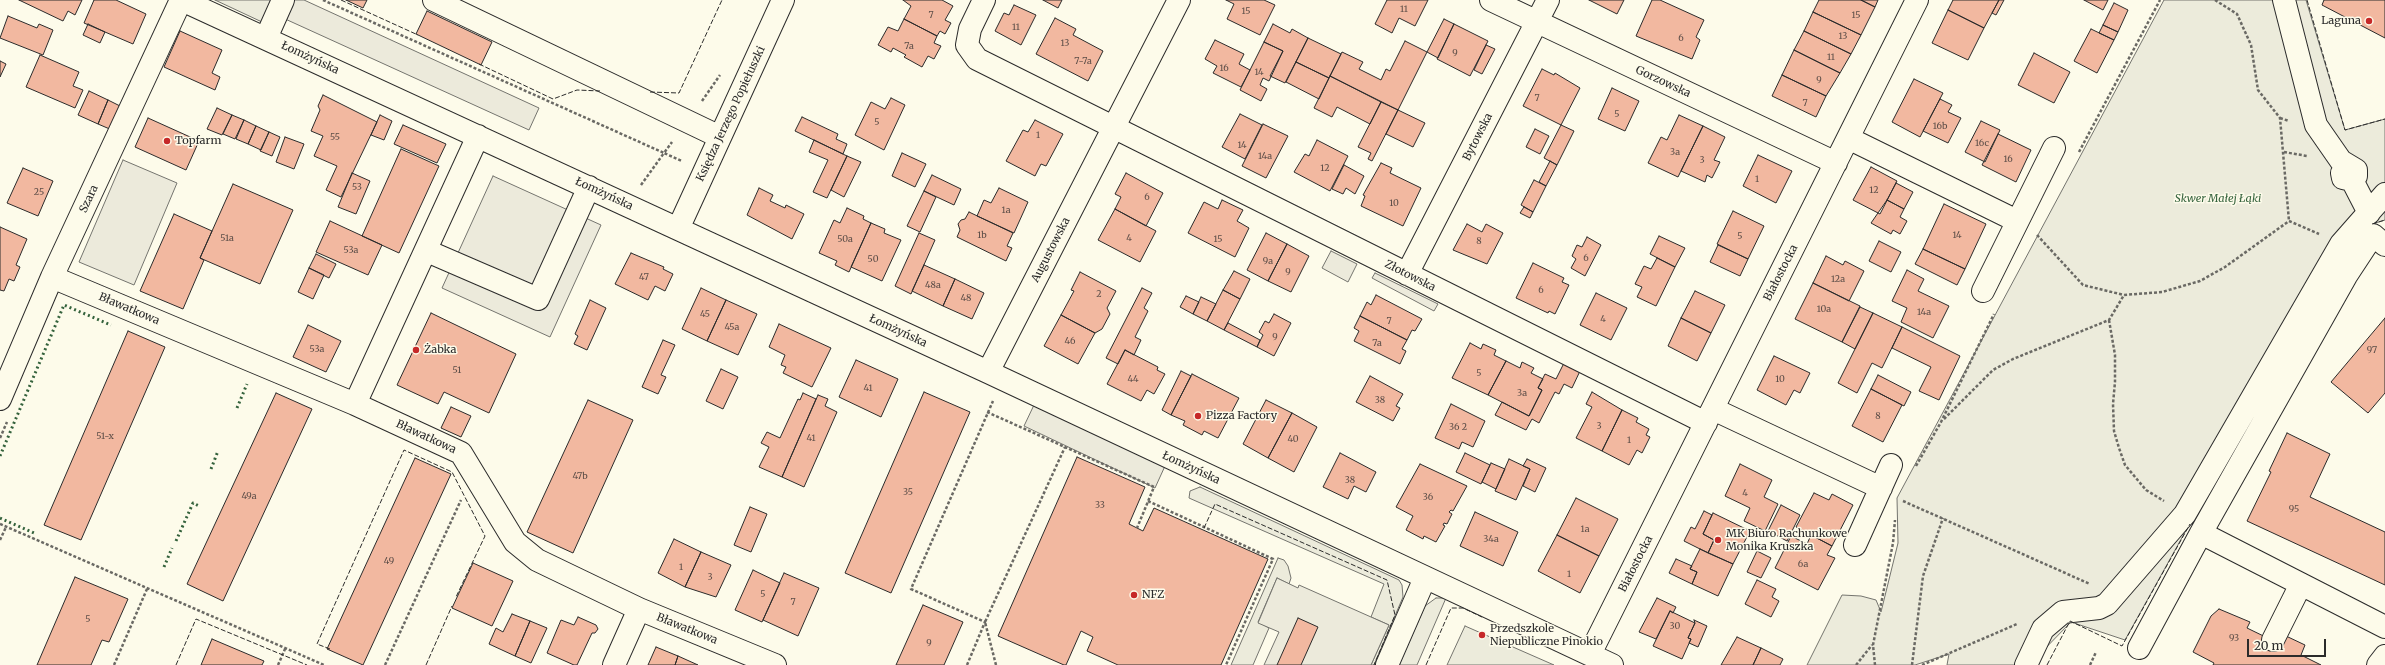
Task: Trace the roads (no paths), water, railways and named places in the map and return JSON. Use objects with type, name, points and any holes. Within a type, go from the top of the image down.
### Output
[{"type":"street","name":"Łomżyńska","points":[[181,0],[988,372],[1612,665]]},
{"type":"street","name":"Szara","points":[[0,399],[52,277],[181,0]]},
{"type":"street","points":[[266,38],[283,0]]},
{"type":"street","points":[[434,0],[720,137]]},
{"type":"street","name":"Księdza Jerzego Popiełuszki","points":[[678,228],[783,0]]},
{"type":"street","points":[[984,0],[970,29],[967,45],[977,59],[1114,128]]},
{"type":"street","name":"Augustowska","points":[[988,372],[1179,0]]},
{"type":"street","name":"Gorzowska","points":[[1491,0],[1836,163]]},
{"type":"street","name":"Bytowska","points":[[1407,274],[1548,0]]},
{"type":"street","name":"Białostocka","points":[[1590,654],[1917,0]]},
{"type":"street","points":[[2284,0],[2316,125],[2350,173],[2369,213]]},
{"type":"street","name":"Złotowska","points":[[1114,128],[1407,274],[1710,416]]},
{"type":"street","points":[[355,404],[427,251],[478,136]]},
{"type":"street","points":[[1848,138],[2017,221]]},
{"type":"street","points":[[1983,291],[2054,148]]},
{"type":"street","points":[[427,251],[538,299],[589,187]]},
{"type":"street","points":[[2026,665],[2043,629],[2063,612],[2099,608],[2116,596],[2185,514],[2341,244],[2385,194]]},
{"type":"street","points":[[2138,648],[2346,276],[2373,235],[2385,245]]},
{"type":"street","name":"Bławatkowa","points":[[52,277],[355,404],[461,453],[514,542],[537,560],[639,609],[775,665]]},
{"type":"street","points":[[1710,416],[1889,493]]},
{"type":"street","points":[[1855,545],[1889,493],[1892,465]]},
{"type":"street","points":[[2201,533],[2385,627]]},
{"type":"street","points":[[1387,665],[1425,578]]},
{"type":"street","points":[[2273,640],[2301,584]]},
{"type":"street","points":[[614,665],[639,609]]},
{"type":"street","points":[[2378,665],[2385,656]]},
{"type":"place","name":"Laguna","points":[[2369,21]]},
{"type":"place","name":"Topfarm","points":[[167,141]]},
{"type":"place","name":"Żabka","points":[[416,350]]},
{"type":"place","name":"Pizza Factory","points":[[1198,416]]},
{"type":"place","name":"MK Biuro Rachunkowe Monika Kruszka","points":[[1718,540]]},
{"type":"place","name":"NFZ","points":[[1134,595]]},
{"type":"place","name":"Przedszkole Niepubliczne Pinokio","points":[[1482,635]]},
{"type":"park label","name":"Skwer Małej Łąki","points":[[2218,199]]}]
